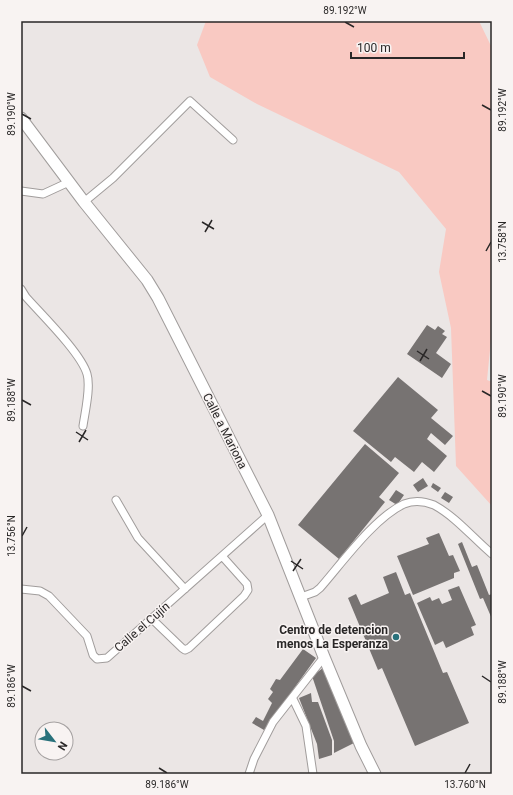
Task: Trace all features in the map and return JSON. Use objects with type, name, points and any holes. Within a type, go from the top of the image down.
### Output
[{"type":"main road","name":"Calle a Mariona","points":[[21,118],[84,202],[147,280],[158,298],[268,515],[324,657],[361,746],[375,774]]},
{"type":"street","points":[[84,202],[113,178],[190,101],[233,140]]},
{"type":"street","points":[[21,191],[43,194],[69,182]]},
{"type":"street","points":[[21,289],[26,297],[70,347],[87,373],[88,384],[83,426]]},
{"type":"street","points":[[116,500],[138,538],[185,589]]},
{"type":"street","points":[[301,597],[310,595],[320,588],[364,537],[382,520],[404,504],[419,501],[432,505],[450,515],[492,554]]},
{"type":"street","name":"Calle el Cujín","points":[[21,589],[40,591],[48,596],[87,636],[93,655],[97,660],[107,658],[268,515]]},
{"type":"street","points":[[152,619],[182,648],[186,650],[189,648],[244,596],[248,590],[247,584],[222,556]]},
{"type":"street","points":[[249,774],[254,759],[273,722],[293,699],[324,657]]},
{"type":"street","points":[[293,699],[306,726],[313,774]]},
{"type":"shaded area","points":[[206,21],[479,21],[492,48],[492,330],[487,380],[492,382],[492,506],[456,466],[451,328],[439,272],[446,229],[399,172],[257,104],[210,77],[197,45]]},
{"type":"building","points":[[427,325],[435,330],[438,326],[445,331],[442,334],[447,337],[436,353],[451,364],[442,378],[407,354]]},
{"type":"building","points":[[398,377],[438,410],[431,418],[453,436],[445,445],[431,433],[427,439],[447,456],[434,472],[422,462],[414,472],[395,457],[391,462],[353,431]]},
{"type":"building","points":[[365,444],[399,473],[379,497],[385,502],[339,559],[298,525]]},
{"type":"building","points":[[423,478],[428,486],[418,492],[413,485]]},
{"type":"building","points":[[433,483],[441,488],[438,492],[431,487]]},
{"type":"building","points":[[396,490],[404,495],[397,505],[389,500]]},
{"type":"building","points":[[445,492],[453,497],[449,503],[441,498]]},
{"type":"building","points":[[439,533],[449,556],[453,555],[460,571],[454,573],[454,578],[413,595],[397,556],[429,544],[426,538]]},
{"type":"building","points":[[462,542],[472,567],[477,565],[489,595],[492,594],[492,619],[483,598],[480,599],[458,544]]},
{"type":"building","name":"Centro de detencion menos La Esperanza","points":[[396,572],[405,595],[410,593],[443,673],[447,672],[469,723],[415,746],[382,668],[378,670],[348,598],[356,594],[361,605],[389,593],[383,577]]},
{"type":"building","points":[[459,586],[476,625],[471,627],[474,635],[446,648],[443,641],[435,645],[417,603],[430,597],[432,601],[439,598],[442,604],[452,600],[448,590]]},
{"type":"building","points":[[303,649],[316,658],[264,730],[252,723],[256,717],[263,721],[272,703],[268,699],[273,692],[270,689],[276,679],[280,680]]},
{"type":"building","points":[[323,668],[354,743],[334,753],[334,741],[312,676]]},
{"type":"building","points":[[311,693],[312,702],[318,702],[332,740],[332,755],[319,759],[317,744],[299,698]]},
{"type":"place","name":"Centro de detencion menos La Esperanza","points":[[396,637]]}]
